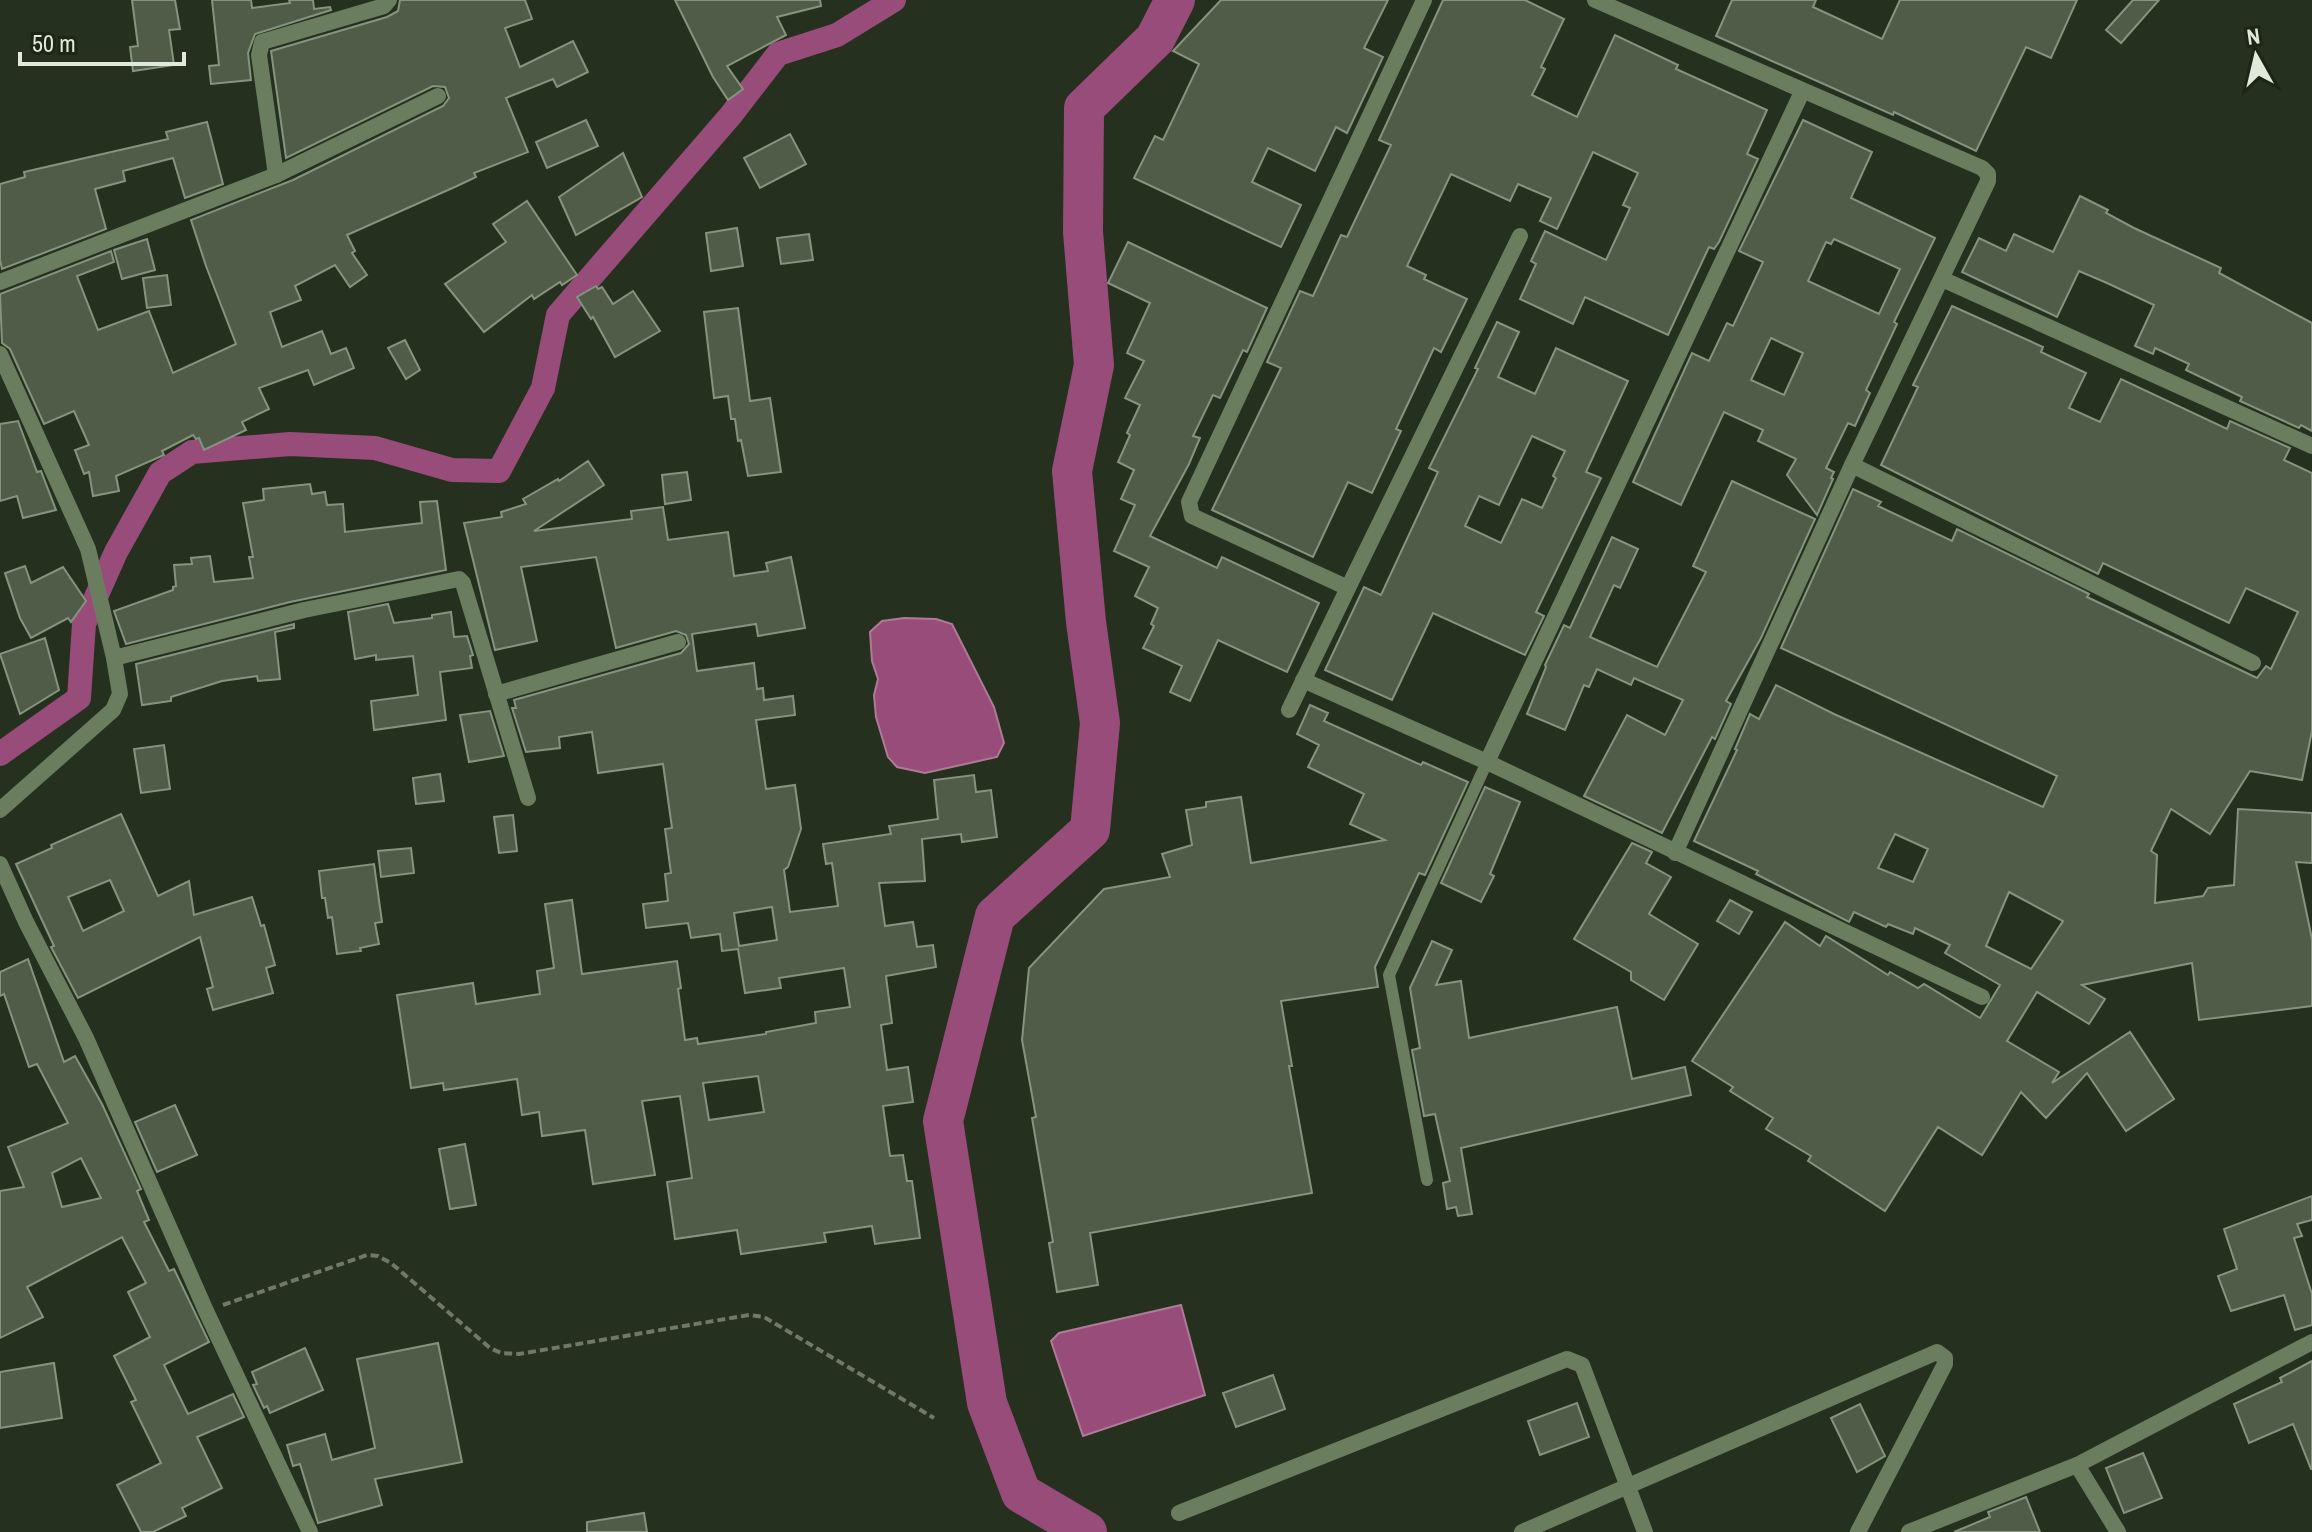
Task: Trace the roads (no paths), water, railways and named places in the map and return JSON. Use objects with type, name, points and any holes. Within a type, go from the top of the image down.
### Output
[{"type":"street","points":[[276,175],[259,47],[262,42],[384,6],[389,0]]},
{"type":"street","points":[[1348,588],[1192,516],[1189,502],[1424,0]]},
{"type":"street","points":[[1595,0],[1982,168],[1988,174],[1988,181],[1852,465],[1675,853]]},
{"type":"street","points":[[1631,16],[1639,0]]},
{"type":"street","points":[[1487,762],[1802,92]]},
{"type":"street","points":[[0,282],[276,175],[438,96]]},
{"type":"street","points":[[1289,710],[1520,236]]},
{"type":"street","points":[[1942,279],[2312,446]]},
{"type":"street","points":[[0,354],[88,549],[120,694],[113,710],[0,810]]},
{"type":"street","points":[[1852,465],[2253,663]]},
{"type":"street","points":[[114,658],[304,610],[459,579],[463,583],[528,798]]},
{"type":"street","points":[[496,694],[678,642]]},
{"type":"street","points":[[1303,680],[1487,762],[1982,997]]},
{"type":"street","points":[[0,864],[86,1038],[206,1311],[310,1532]]},
{"type":"street","points":[[1909,1532],[2077,1465],[2312,1342]]},
{"type":"street","points":[[1522,1532],[1937,1352],[1945,1358],[1945,1364],[1858,1532]]},
{"type":"street","points":[[1179,1513],[1567,1359],[1576,1360],[1582,1365],[1645,1532]]},
{"type":"street","points":[[2077,1465],[2118,1532]]},
{"type":"lane","points":[[1427,1180],[1389,975],[1487,762]]},
{"type":"waterway","points":[[0,754],[79,698],[84,624],[116,552],[160,473],[192,452],[290,444],[375,448],[452,470],[499,471],[543,388],[558,315],[731,115],[778,54],[837,35],[894,0]]},
{"type":"waterway","points":[[1087,1532],[1021,1493],[987,1403],[943,1121],[995,916],[1090,830],[1100,723],[1086,622],[1072,471],[1094,365],[1083,232],[1084,108],[1155,39],[1175,0]]}]
